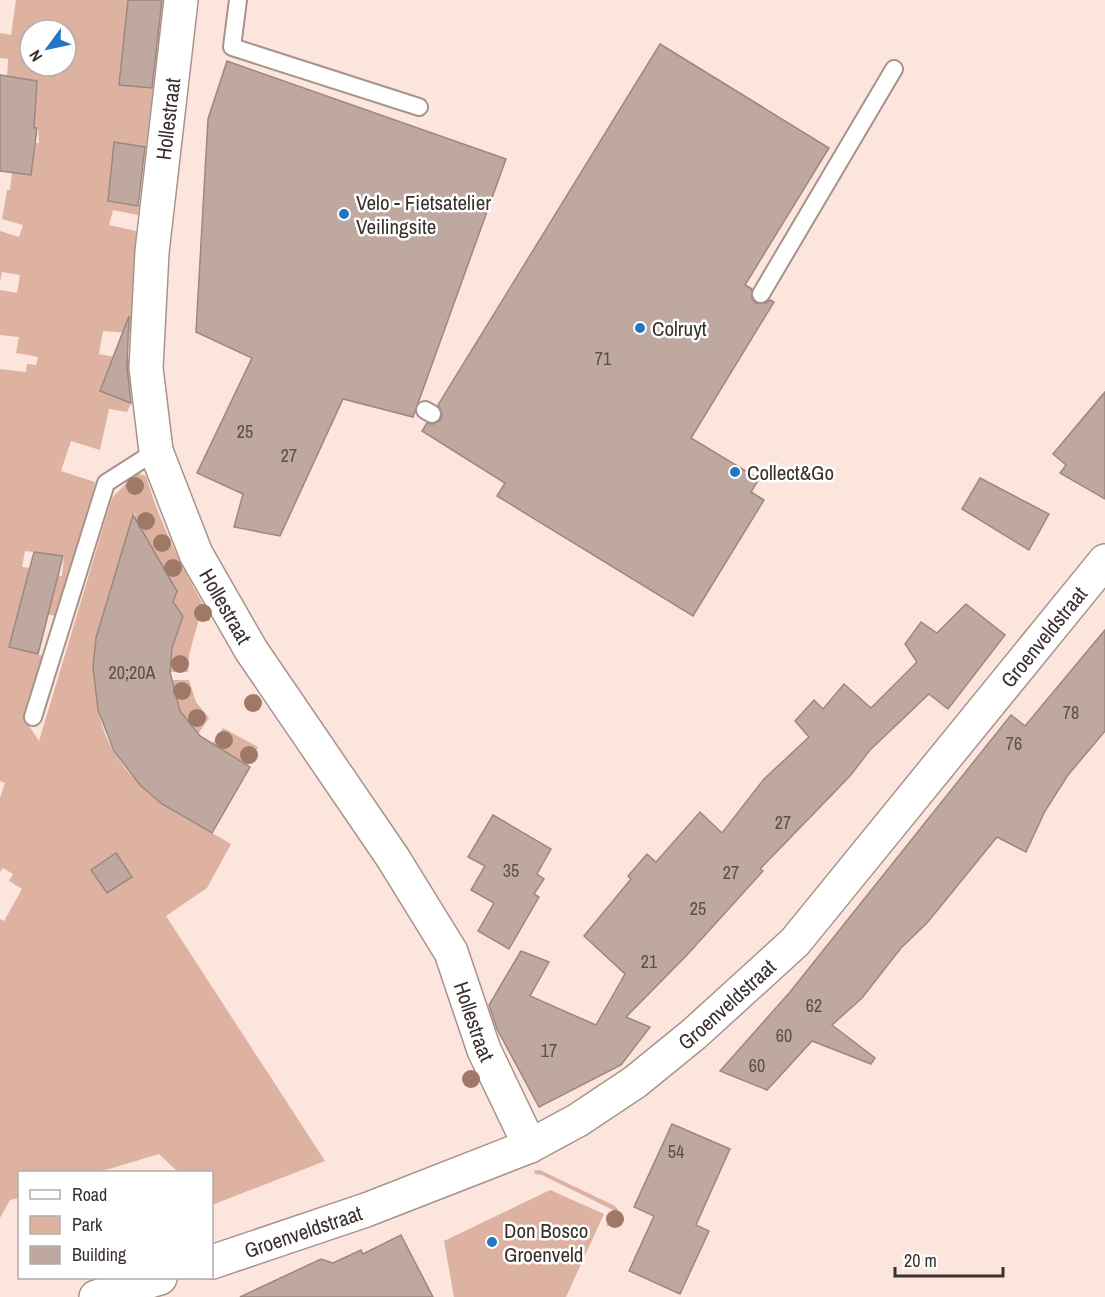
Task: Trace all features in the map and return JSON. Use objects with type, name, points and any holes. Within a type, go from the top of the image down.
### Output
[{"type":"street","name":"Hollestraat","points":[[181,0],[152,252],[146,368],[156,451],[196,554],[251,650],[393,858],[451,952],[484,1050],[530,1146]]},
{"type":"street","name":"Groenveldstraat","points":[[213,1262],[366,1210],[530,1146],[578,1120],[635,1082],[694,1034],[795,942],[1105,561]]},
{"type":"street","points":[[96,1297],[157,1279]]},
{"type":"lane","points":[[238,0],[232,47],[419,107]]},
{"type":"lane","points":[[761,294],[894,69]]},
{"type":"lane","points":[[33,717],[106,483],[156,451]]},
{"type":"green space","points":[[16,0],[128,0],[126,23],[159,30],[158,40],[125,32],[119,84],[153,88],[146,147],[114,143],[111,164],[118,165],[110,181],[108,201],[139,206],[138,215],[113,210],[109,225],[136,231],[140,240],[132,333],[103,331],[99,354],[132,360],[138,387],[106,375],[100,391],[131,403],[127,412],[109,409],[100,450],[71,441],[61,471],[95,482],[93,491],[55,616],[20,607],[10,647],[43,656],[24,718],[39,741],[112,498],[136,473],[146,476],[166,531],[210,621],[199,619],[189,655],[188,672],[170,672],[172,648],[182,616],[173,602],[176,591],[135,520],[135,512],[110,590],[95,665],[97,702],[106,737],[127,770],[160,802],[231,844],[207,888],[166,916],[325,1161],[213,1205],[213,1171],[177,1171],[159,1154],[102,1171],[18,1171],[18,1198],[10,1200],[0,1218],[0,919],[4,921],[22,889],[9,881],[13,874],[3,868],[0,872],[0,798],[5,783],[0,781],[0,369],[26,372],[27,364],[36,365],[38,357],[16,353],[19,337],[0,335],[0,290],[17,293],[20,275],[2,272],[0,282],[0,231],[19,237],[23,225],[2,219],[7,190],[10,190],[12,173],[31,174],[33,163],[22,161],[23,142],[39,143],[38,128],[13,126],[7,76],[8,59],[0,58],[0,33],[11,35]],"holes":[[[25,551],[64,556],[62,576],[32,573],[33,568],[22,567]]]},
{"type":"green space","points":[[171,680],[189,680],[196,702],[209,718],[198,734],[180,711]]},
{"type":"green space","points":[[223,728],[258,747],[248,765],[212,744]]},
{"type":"green space","points":[[540,1170],[613,1205],[618,1209],[618,1224],[606,1226],[613,1210],[542,1175],[535,1174],[534,1171]]},
{"type":"green space","points":[[550,1190],[604,1214],[566,1297],[454,1297],[444,1241]]},
{"type":"building","points":[[128,0],[162,0],[152,88],[119,85]]},
{"type":"building","points":[[660,44],[829,148],[745,285],[752,289],[752,299],[756,303],[766,303],[770,300],[774,302],[691,438],[759,479],[751,492],[764,500],[693,616],[497,496],[505,483],[422,431],[427,423],[433,424],[441,420],[442,413],[438,405]]},
{"type":"building","name":"Velo - Fietsatelier Veilingsite","points":[[227,61],[506,159],[413,417],[343,399],[280,536],[234,527],[243,494],[197,473],[252,358],[196,332],[208,119]]},
{"type":"building","points":[[0,75],[37,81],[34,128],[37,128],[31,175],[0,171]]},
{"type":"building","points":[[114,142],[145,147],[138,206],[108,201]]},
{"type":"building","points":[[129,316],[127,367],[131,403],[100,391]]},
{"type":"building","points":[[1105,392],[1105,499],[1060,473],[1066,465],[1053,454]]},
{"type":"building","points":[[980,478],[1049,514],[1029,550],[962,509]]},
{"type":"building","points":[[133,515],[177,591],[173,602],[183,616],[172,648],[170,672],[180,711],[200,736],[250,767],[212,833],[162,804],[140,785],[114,751],[98,710],[93,667],[96,638]]},
{"type":"building","points":[[34,552],[63,556],[38,654],[9,647]]},
{"type":"building","points":[[966,604],[1005,635],[948,709],[929,694],[870,750],[850,776],[760,869],[763,871],[687,955],[626,1017],[650,1027],[621,1065],[539,1107],[497,1029],[489,1005],[521,951],[549,962],[530,996],[596,1025],[625,974],[584,936],[631,879],[628,876],[647,854],[656,862],[700,812],[722,833],[764,779],[809,737],[795,721],[814,700],[823,709],[844,684],[871,708],[917,662],[905,644],[921,622],[937,633]]},
{"type":"building","points":[[1105,630],[1105,731],[1068,775],[1045,811],[1026,852],[997,837],[927,923],[901,948],[862,998],[832,1025],[875,1058],[871,1064],[812,1041],[767,1090],[720,1071],[790,992],[1011,715],[1025,726]]},
{"type":"building","points":[[493,815],[551,849],[537,874],[544,879],[534,894],[539,897],[509,949],[478,931],[494,903],[471,890],[485,866],[468,857]]},
{"type":"building","points":[[116,853],[132,877],[107,893],[91,870]]},
{"type":"building","points":[[672,1124],[730,1149],[696,1225],[709,1231],[680,1294],[629,1271],[654,1216],[634,1207]]},
{"type":"building","points":[[401,1235],[433,1297],[240,1297],[321,1259],[333,1263],[361,1250],[363,1254]]},
{"type":"place","name":"Velo - Fietsatelier Veilingsite","points":[[344,214]]},
{"type":"place","name":"Colruyt","points":[[640,328]]},
{"type":"place","name":"Collect&Go","points":[[735,472]]},
{"type":"place","name":"Don Bosco Groenveld","points":[[492,1242]]}]
